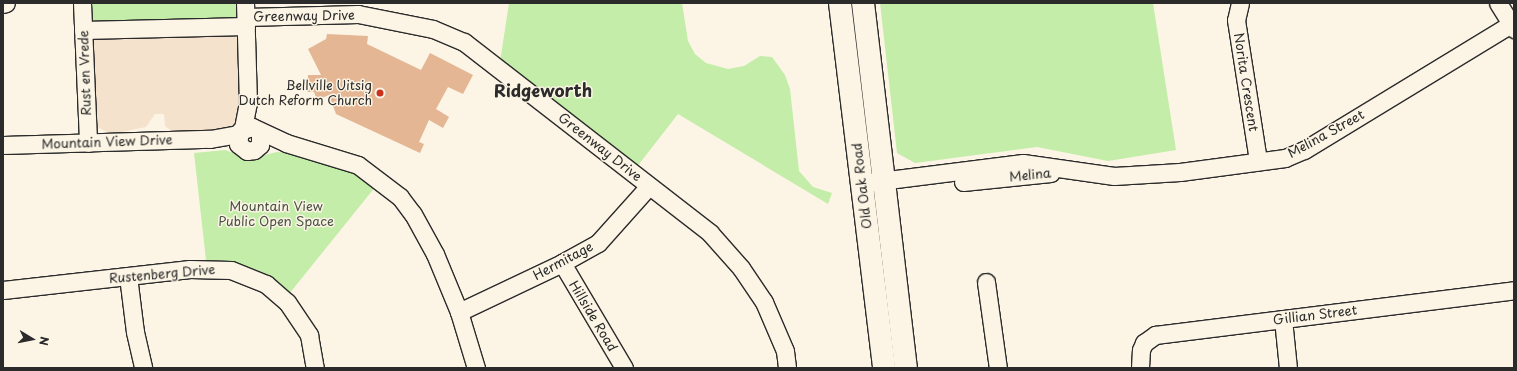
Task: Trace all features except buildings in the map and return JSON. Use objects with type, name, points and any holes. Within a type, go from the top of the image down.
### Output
[{"type":"main road","name":"Old Oak Road","points":[[840,3],[884,368]]},
{"type":"main road","name":"Old Oak Road","points":[[863,3],[906,368]]},
{"type":"street","name":"Rust en Vrede","points":[[82,3],[88,143]]},
{"type":"street","name":"Norita Crescent","points":[[1240,3],[1236,20],[1258,161]]},
{"type":"street","points":[[1498,3],[1512,26]]},
{"type":"street","name":"Greenway Drive","points":[[83,30],[245,15],[358,14],[444,33],[482,56],[710,233],[741,268],[772,318],[785,351],[787,368]]},
{"type":"street","points":[[245,15],[249,136]]},
{"type":"street","name":"Melina Street","points":[[1065,171],[1114,176],[1143,175],[1258,161],[1298,153],[1512,26]]},
{"type":"street","name":"Mountain View Drive","points":[[3,145],[210,139],[249,136],[286,142],[358,165],[400,197],[425,233],[459,312],[476,368]]},
{"type":"street","name":"Melina","points":[[862,189],[1023,163],[1045,165],[1065,171]]},
{"type":"street","name":"Hermitage","points":[[459,312],[562,263],[607,235],[650,186]]},
{"type":"street","name":"Hillside Road","points":[[562,263],[624,368]]},
{"type":"street","name":"Rustenberg Drive","points":[[3,290],[205,268],[231,270],[254,277],[277,292],[296,312],[309,335],[315,368]]},
{"type":"street","points":[[128,276],[135,332],[143,368]]},
{"type":"street","points":[[986,282],[998,368]]},
{"type":"street","name":"Gillian Street","points":[[1140,368],[1141,350],[1144,343],[1155,336],[1514,290]]},
{"type":"street","points":[[1283,319],[1288,368]]},
{"type":"shaded area","points":[[230,31],[238,39],[241,110],[238,121],[231,128],[173,132],[165,126],[164,114],[155,114],[146,127],[112,134],[97,127],[92,37]]},
{"type":"green space","points":[[90,3],[238,3],[239,18],[92,23]]},
{"type":"green space","points":[[509,3],[682,3],[688,41],[695,54],[706,63],[728,69],[744,66],[760,56],[772,57],[785,75],[790,89],[799,171],[813,187],[832,193],[828,204],[678,114],[636,168],[500,62]]},
{"type":"green space","points":[[880,3],[1153,3],[1176,150],[1108,161],[1037,147],[915,163],[897,153]]},
{"type":"green space","name":"Mountain View Public Open Space","points":[[225,150],[249,159],[277,152],[301,154],[348,169],[376,186],[289,294],[230,262],[206,260],[194,153]]},
{"type":"place","name":"Bellville Uitsig Dutch Reform Church","points":[[380,93]]},
{"type":"district","name":"Ridgeworth","points":[[543,91]]}]
